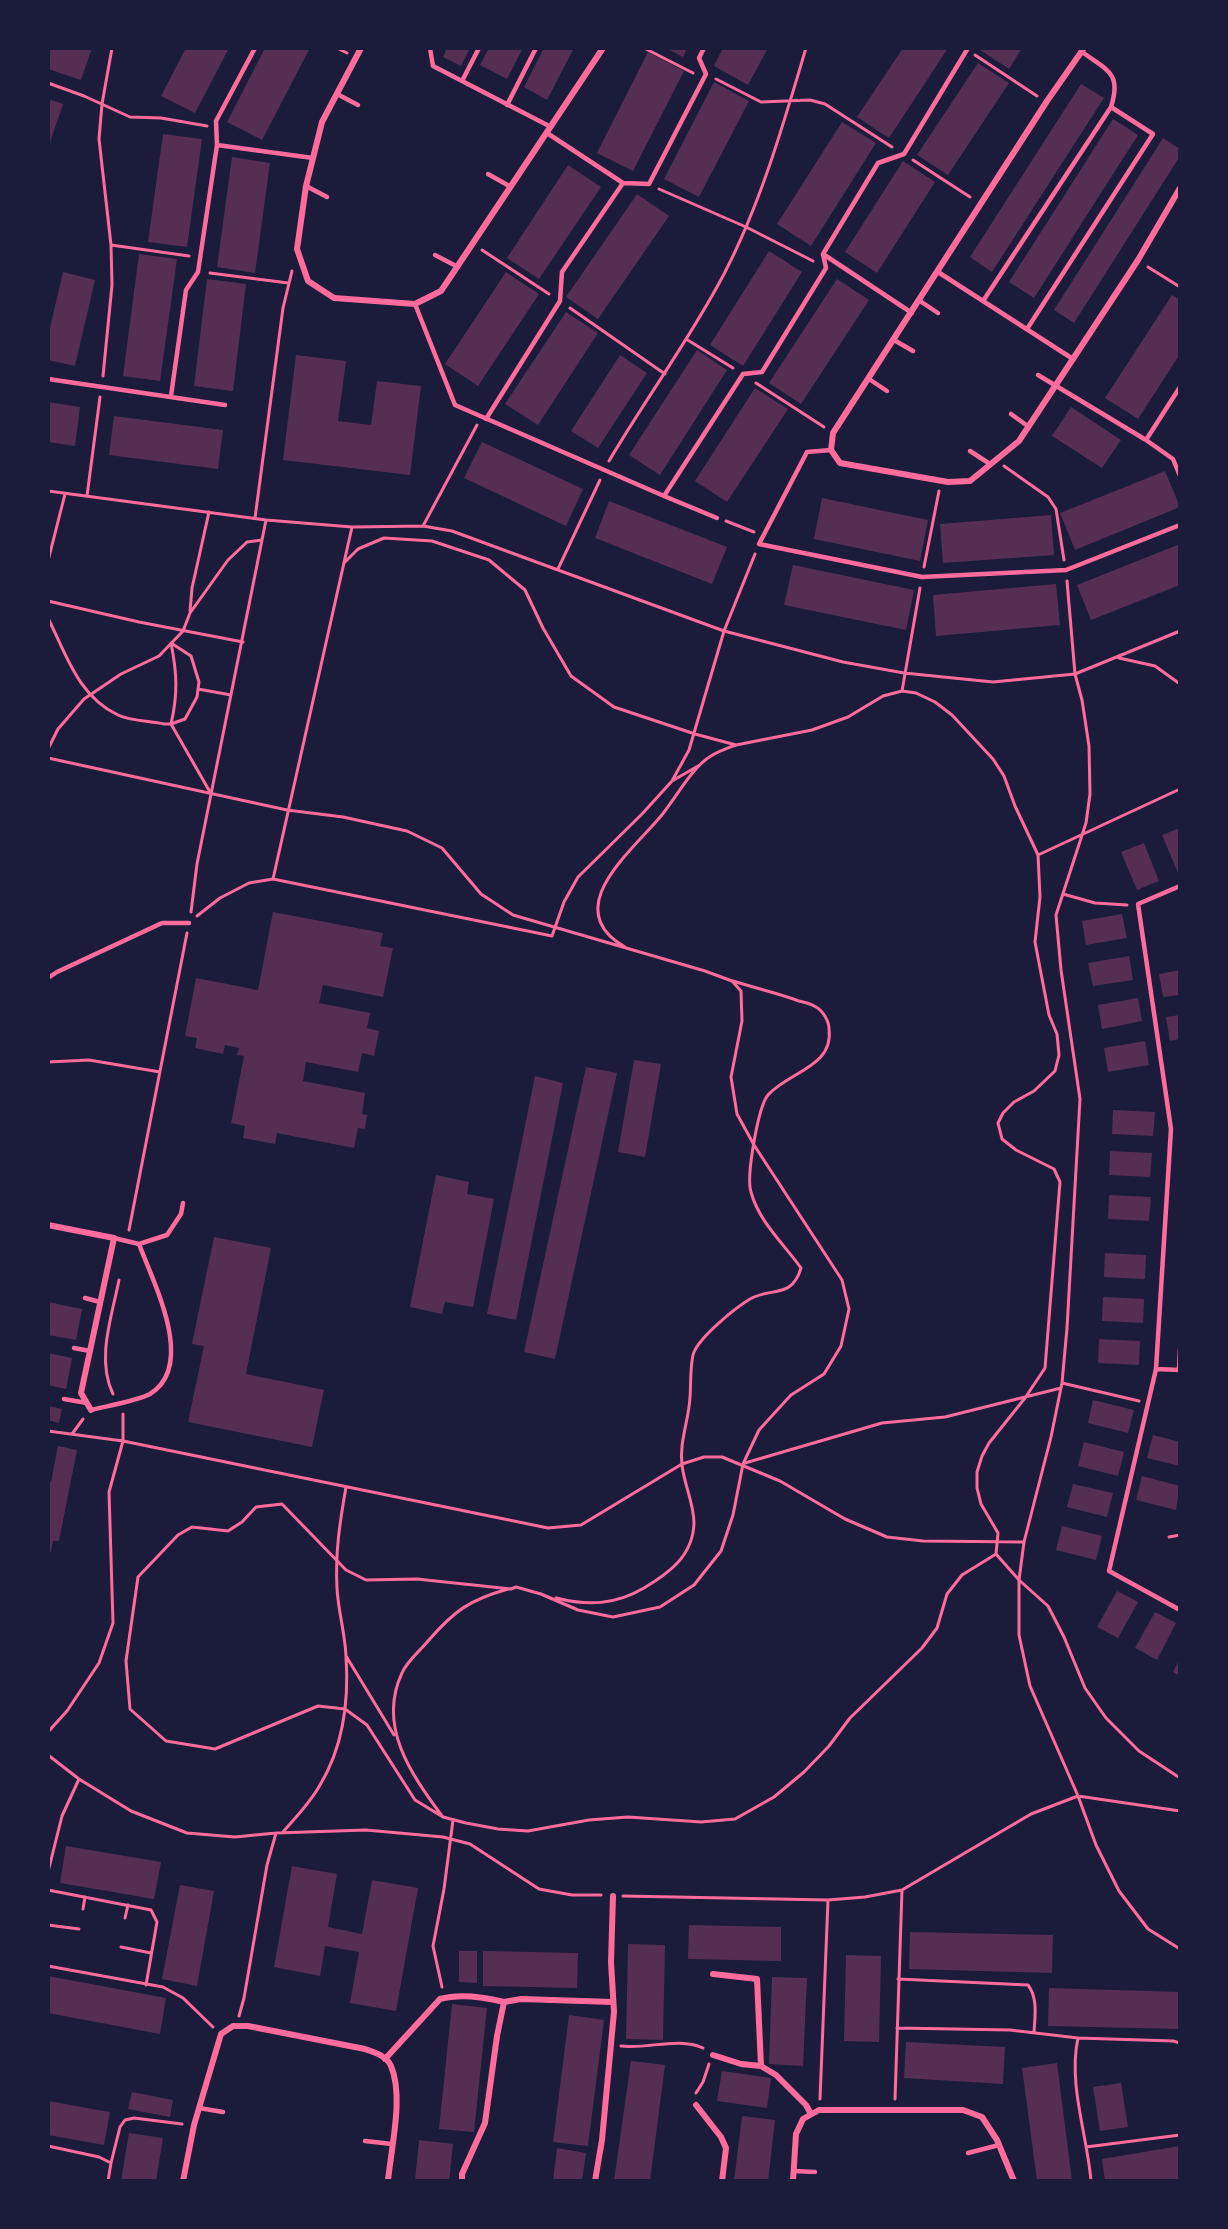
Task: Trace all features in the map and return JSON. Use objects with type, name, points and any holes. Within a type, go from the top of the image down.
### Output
[{"type":"street","points":[[361,48],[322,122],[306,186],[297,249],[308,281],[334,298],[415,304],[441,291],[603,48]]},
{"type":"street","points":[[1083,50],[1047,101],[833,433],[831,450],[840,463],[948,482],[970,481],[1019,441],[1138,260],[1180,188]]},
{"type":"street","points":[[48,1225],[114,1238],[81,1393],[91,1410]]},
{"type":"street","points":[[595,2181],[602,2140],[611,2044],[614,1896]]},
{"type":"street","points":[[713,1974],[757,1979],[761,2066]]},
{"type":"street","points":[[385,2059],[423,2016],[445,1997],[472,1997],[504,2002],[521,1998],[613,2002]]},
{"type":"street","points":[[462,2181],[462,2174],[485,2123],[504,2002]]},
{"type":"street","points":[[183,2181],[194,2125],[221,2034],[233,2026],[248,2026],[365,2049],[380,2054],[391,2064],[397,2096],[388,2181]]},
{"type":"street","points":[[713,2055],[741,2064],[761,2066],[776,2075],[806,2105],[811,2114]]},
{"type":"street","points":[[696,2105],[721,2137],[726,2148],[722,2181]]},
{"type":"street","points":[[793,2181],[796,2134],[803,2119],[819,2110],[963,2109],[982,2117],[999,2145],[1014,2181]]},
{"type":"lane","points":[[171,396],[186,290],[198,272],[217,145],[216,121],[255,48]]},
{"type":"lane","points":[[430,48],[433,66],[549,130],[623,183],[650,184],[705,77],[699,58],[704,48]]},
{"type":"lane","points":[[462,81],[479,48]]},
{"type":"lane","points":[[507,105],[536,48]]},
{"type":"lane","points":[[664,496],[743,374],[762,372],[826,268],[823,254],[878,163],[904,154],[968,50]]},
{"type":"lane","points":[[983,301],[1111,107],[1117,89],[1111,73],[1083,50]]},
{"type":"lane","points":[[338,94],[358,105]]},
{"type":"lane","points":[[1027,329],[1153,134],[1111,107]]},
{"type":"lane","points":[[217,145],[313,158]]},
{"type":"lane","points":[[488,174],[511,187]]},
{"type":"lane","points":[[483,418],[560,301],[562,272],[623,183]]},
{"type":"lane","points":[[306,186],[327,197]]},
{"type":"lane","points":[[823,254],[912,313]]},
{"type":"lane","points":[[435,255],[458,267]]},
{"type":"lane","points":[[938,272],[1073,359]]},
{"type":"lane","points":[[920,301],[938,313]]},
{"type":"lane","points":[[415,304],[455,405],[717,518]]},
{"type":"lane","points":[[894,340],[913,351]]},
{"type":"lane","points":[[1038,375],[1146,440],[1173,459],[1180,476]]},
{"type":"lane","points":[[48,379],[225,405]]},
{"type":"lane","points":[[869,379],[887,391]]},
{"type":"lane","points":[[1146,440],[1180,387]]},
{"type":"lane","points":[[1011,414],[1029,427]]},
{"type":"lane","points":[[831,450],[807,452],[759,544],[922,577],[1066,570],[1180,525]]},
{"type":"lane","points":[[970,451],[993,462]]},
{"type":"lane","points":[[1180,886],[1138,904],[1171,1129],[1156,1370],[1109,1571],[1180,1610]]},
{"type":"lane","points":[[48,978],[162,923],[189,923]]},
{"type":"lane","points":[[1171,1129],[1180,1129]]},
{"type":"lane","points":[[114,1238],[140,1244],[167,1235],[181,1214],[183,1203]]},
{"type":"lane","points":[[91,1410],[149,1394],[162,1382],[171,1362],[172,1345],[168,1326],[140,1244]]},
{"type":"lane","points":[[85,1299],[100,1302]]},
{"type":"lane","points":[[74,1348],[90,1351]]},
{"type":"lane","points":[[1156,1370],[1180,1370],[1180,1348]]},
{"type":"lane","points":[[64,1399],[87,1402]]},
{"type":"lane","points":[[199,2108],[223,2112]]},
{"type":"lane","points":[[365,2141],[392,2144]]},
{"type":"lane","points":[[968,2153],[999,2145]]},
{"type":"lane","points":[[794,2171],[814,2172]]},
{"type":"path","points":[[87,496],[102,386],[112,285],[111,245],[99,139],[102,104],[112,48]]},
{"type":"path","points":[[644,48],[761,102],[810,100],[825,104],[982,205]]},
{"type":"path","points":[[558,570],[604,470],[725,273],[746,227],[777,144],[806,48]]},
{"type":"path","points":[[968,50],[1047,101]]},
{"type":"path","points":[[48,83],[130,117],[190,122],[216,129]]},
{"type":"path","points":[[650,184],[746,227],[826,268]]},
{"type":"path","points":[[111,245],[200,258]]},
{"type":"path","points":[[255,518],[283,308],[297,249]]},
{"type":"path","points":[[1138,260],[1180,287]]},
{"type":"path","points":[[198,272],[288,284]]},
{"type":"path","points":[[686,339],[833,433]]},
{"type":"path","points":[[423,526],[483,418]]},
{"type":"path","points":[[993,462],[1048,497],[1056,509],[1066,570],[1075,674],[1082,700],[1089,746],[1090,794],[1086,824],[1056,915],[1061,970],[1080,1099],[1068,1317],[1062,1383],[1051,1437],[1024,1542],[1019,1580],[1019,1635],[1030,1686],[1078,1796],[1096,1845],[1119,1891],[1148,1929],[1180,1949]]},
{"type":"path","points":[[48,491],[266,520],[352,527],[423,526],[452,531],[482,540],[724,631],[843,662],[904,673],[993,682],[1075,674],[1180,631]]},
{"type":"path","points":[[48,561],[65,494]]},
{"type":"path","points":[[190,613],[192,588],[209,512]]},
{"type":"path","points":[[717,518],[764,536]]},
{"type":"path","points":[[127,1240],[189,923],[196,864],[266,520]]},
{"type":"path","points":[[273,879],[352,527]]},
{"type":"path","points":[[344,563],[358,549],[384,538],[432,541],[489,560],[525,590],[543,628],[571,676],[614,707],[736,745]]},
{"type":"path","points":[[48,749],[58,729],[90,695],[121,674],[159,656],[183,631],[190,613],[228,560],[247,543],[262,540]]},
{"type":"path","points":[[189,923],[220,898],[239,888],[249,883],[273,879],[552,936],[564,902],[578,877],[672,781],[695,734],[724,631],[759,544]]},
{"type":"path","points":[[48,601],[243,642]]},
{"type":"path","points":[[48,618],[68,664],[90,695],[119,716],[171,724],[185,719],[197,697],[199,682],[191,656],[171,643]]},
{"type":"path","points":[[171,643],[176,668],[177,700],[171,724],[211,794]]},
{"type":"path","points":[[1117,657],[1155,666],[1180,684]]},
{"type":"path","points":[[902,691],[904,673]]},
{"type":"path","points":[[198,689],[231,695]]},
{"type":"path","points":[[672,781],[699,766],[711,756],[736,745],[812,730],[848,717],[883,696],[902,691],[916,693],[935,702],[952,715],[993,759],[1004,776],[1014,806],[1038,855],[1040,897],[1035,942],[1049,1015],[1057,1034],[1059,1055],[1055,1071],[1034,1091],[1014,1102],[1003,1113],[998,1123],[1002,1139],[1054,1170],[1060,1182],[1045,1368],[1025,1398],[989,1443],[977,1472],[977,1488],[981,1504],[998,1533],[996,1554],[1019,1580],[1048,1606],[1064,1637],[1085,1688],[1106,1718],[1139,1751],[1180,1778]]},
{"type":"path","points":[[48,758],[287,810],[343,817],[407,831],[442,849],[481,894],[513,915],[705,970],[732,981],[817,1007],[829,1022],[831,1040],[824,1055],[767,1096],[760,1112],[748,1176],[757,1210],[801,1268],[798,1278],[787,1289],[752,1298],[703,1339],[693,1353],[689,1412],[684,1431],[682,1464],[694,1523],[690,1545],[676,1567],[627,1598],[606,1603],[584,1602],[548,1596],[516,1587],[468,1604],[449,1618],[402,1671],[395,1693],[392,1720],[397,1739]]},
{"type":"path","points":[[629,949],[611,939],[600,926],[597,907],[602,888],[699,766]]},
{"type":"path","points":[[1038,855],[1082,837],[1180,789]]},
{"type":"path","points":[[1063,894],[1095,903],[1138,904]]},
{"type":"path","points":[[548,1596],[578,1610],[613,1617],[660,1607],[694,1585],[721,1551],[733,1515],[743,1464],[759,1431],[791,1395],[824,1374],[842,1346],[849,1309],[842,1280],[754,1145],[737,1114],[731,1077],[742,1021],[741,991],[732,981]]},
{"type":"path","points":[[48,1062],[88,1060],[160,1072]]},
{"type":"path","points":[[48,1732],[67,1711],[99,1663],[113,1623],[109,1492],[123,1441],[124,1416],[110,1387],[105,1354],[120,1274]]},
{"type":"path","points":[[1062,1383],[1148,1403]]},
{"type":"path","points":[[743,1464],[882,1423],[945,1417],[1061,1388]]},
{"type":"path","points":[[72,1434],[91,1410]]},
{"type":"path","points":[[48,1431],[123,1441],[548,1528],[581,1525],[682,1464],[704,1457],[722,1456],[780,1480],[845,1519],[887,1537],[923,1541],[1024,1542]]},
{"type":"path","points":[[282,1833],[320,1786],[333,1757],[345,1709],[346,1656],[337,1591],[336,1560],[339,1523],[346,1487]]},
{"type":"path","points":[[511,1589],[417,1580],[366,1580],[346,1570],[282,1504],[256,1507],[242,1522],[228,1531],[192,1527],[178,1535],[138,1577],[126,1661],[130,1709],[166,1741],[215,1749],[318,1706],[345,1709],[367,1725],[415,1800],[453,1821],[498,1829],[528,1831],[589,1820],[628,1817],[701,1822],[735,1819],[774,1797],[804,1772],[829,1746],[850,1718],[922,1648],[937,1628],[947,1594],[962,1575],[996,1554]]},
{"type":"path","points":[[1169,1537],[1180,1535]]},
{"type":"path","points":[[346,1656],[397,1739],[412,1771],[443,1817]]},
{"type":"path","points":[[48,1755],[79,1779],[131,1811],[188,1833],[235,1838],[276,1833],[366,1830],[402,1832],[450,1839],[470,1844],[539,1889],[572,1895],[828,1900],[865,1897],[902,1890],[1031,1814],[1078,1796],[1180,1811]]},
{"type":"path","points":[[48,1872],[62,1816],[79,1779]]},
{"type":"path","points":[[445,1997],[433,1946],[444,1889],[453,1821]]},
{"type":"path","points":[[238,2026],[267,1865],[276,1833]]},
{"type":"path","points":[[48,1890],[151,1910],[157,1922],[146,1985]]},
{"type":"path","points":[[894,2110],[902,1890]]},
{"type":"path","points":[[83,1910],[85,1897]]},
{"type":"path","points":[[819,2110],[822,2086],[828,1900]]},
{"type":"path","points":[[125,1918],[128,1905]]},
{"type":"path","points":[[48,1925],[79,1929]]},
{"type":"path","points":[[121,1947],[152,1953]]},
{"type":"path","points":[[48,1966],[163,1987],[183,1998],[221,2034]]},
{"type":"path","points":[[898,1979],[1028,1985],[1033,1992],[1034,2032]]},
{"type":"path","points":[[897,2028],[1034,2032],[1078,2038],[1180,2043]]},
{"type":"path","points":[[1078,2038],[1074,2054],[1091,2181]]},
{"type":"path","points":[[611,2044],[637,2048],[682,2042],[693,2043],[708,2051],[713,2055],[703,2082],[696,2091],[696,2105]]},
{"type":"path","points":[[108,2181],[120,2127],[125,2120],[134,2118],[168,2124],[194,2125]]},
{"type":"path","points":[[1086,2147],[1180,2135]]},
{"type":"path","points":[[48,2146],[99,2157],[111,2163]]},
{"type":"building","points":[[51,48],[92,48],[81,80],[48,69]]},
{"type":"building","points":[[186,48],[229,48],[195,113],[161,96]]},
{"type":"building","points":[[265,48],[310,48],[262,140],[227,122]]},
{"type":"building","points":[[447,48],[470,48],[461,66],[443,57]]},
{"type":"building","points":[[489,48],[523,48],[507,79],[480,65]]},
{"type":"building","points":[[544,48],[574,48],[547,100],[524,87]]},
{"type":"building","points":[[666,48],[687,48],[683,57]]},
{"type":"building","points":[[723,48],[768,48],[748,85],[714,66]]},
{"type":"building","points":[[903,48],[948,48],[889,138],[857,117]]},
{"type":"building","points":[[977,48],[1022,48],[1009,69]]},
{"type":"building","points":[[648,52],[684,71],[633,171],[597,153]]},
{"type":"building","points":[[978,63],[1009,83],[948,175],[917,155]]},
{"type":"building","points":[[714,82],[749,101],[699,197],[664,179]]},
{"type":"building","points":[[1081,84],[1104,98],[992,272],[970,257]]},
{"type":"building","points":[[48,99],[63,104],[48,148]]},
{"type":"building","points":[[1113,119],[1138,135],[1034,298],[1009,282]]},
{"type":"building","points":[[842,122],[876,143],[811,246],[777,224]]},
{"type":"building","points":[[163,134],[202,139],[187,247],[148,242]]},
{"type":"building","points":[[1163,138],[1180,149],[1180,156],[1074,323],[1054,310]]},
{"type":"building","points":[[232,157],[270,163],[255,273],[217,267]]},
{"type":"building","points":[[903,161],[935,182],[877,273],[845,252]]},
{"type":"building","points":[[568,165],[601,187],[539,279],[507,258]]},
{"type":"building","points":[[637,194],[669,216],[598,319],[566,297]]},
{"type":"building","points":[[769,251],[802,272],[743,366],[710,345]]},
{"type":"building","points":[[139,254],[177,259],[160,381],[123,376]]},
{"type":"building","points":[[63,272],[95,280],[75,366],[48,360],[48,336]]},
{"type":"building","points":[[506,272],[539,294],[478,386],[445,364]]},
{"type":"building","points":[[207,279],[246,284],[233,391],[194,386]]},
{"type":"building","points":[[837,279],[869,300],[801,404],[769,383]]},
{"type":"building","points":[[1172,295],[1180,300],[1180,354],[1138,419],[1105,398]]},
{"type":"building","points":[[566,312],[598,333],[538,425],[505,404]]},
{"type":"building","points":[[697,350],[727,370],[660,475],[629,455]]},
{"type":"building","points":[[296,355],[346,361],[338,421],[371,425],[377,381],[421,386],[410,475],[283,460]]},
{"type":"building","points":[[620,355],[647,373],[598,448],[571,431]]},
{"type":"building","points":[[755,388],[788,409],[727,502],[695,481]]},
{"type":"building","points":[[48,402],[80,407],[75,446],[48,442]]},
{"type":"building","points":[[1071,407],[1121,440],[1102,468],[1052,436]]},
{"type":"building","points":[[114,416],[223,430],[218,469],[109,455]]},
{"type":"building","points":[[482,442],[583,489],[566,526],[464,478]]},
{"type":"building","points":[[1165,471],[1180,507],[1075,550],[1060,513]]},
{"type":"building","points":[[822,498],[928,520],[920,561],[814,539]]},
{"type":"building","points":[[609,501],[727,547],[712,584],[595,538]]},
{"type":"building","points":[[1051,515],[1054,555],[943,563],[940,524]]},
{"type":"building","points":[[1180,544],[1180,585],[1091,620],[1077,585]]},
{"type":"building","points":[[793,565],[914,590],[906,630],[784,605]]},
{"type":"building","points":[[1056,584],[1060,625],[936,636],[933,595]]},
{"type":"building","points":[[1180,828],[1180,872],[1178,873],[1162,835]]},
{"type":"building","points":[[1144,843],[1159,881],[1137,890],[1121,852]]},
{"type":"building","points":[[273,912],[383,933],[380,946],[393,948],[383,997],[323,985],[319,1003],[370,1013],[367,1028],[379,1031],[374,1056],[362,1053],[358,1072],[306,1062],[303,1081],[365,1093],[362,1114],[367,1115],[365,1129],[358,1128],[354,1148],[277,1133],[275,1144],[243,1138],[245,1126],[231,1123],[244,1056],[237,1055],[239,1048],[225,1045],[223,1054],[195,1048],[197,1038],[185,1036],[196,978],[258,990]]},
{"type":"building","points":[[1122,914],[1127,938],[1086,945],[1082,921]]},
{"type":"building","points":[[1129,956],[1133,980],[1093,986],[1088,963]]},
{"type":"building","points":[[1180,970],[1180,995],[1163,997],[1159,974]]},
{"type":"building","points":[[1138,998],[1142,1021],[1102,1029],[1098,1005]]},
{"type":"building","points":[[1180,1015],[1180,1039],[1170,1041],[1166,1017]]},
{"type":"building","points":[[1145,1041],[1149,1065],[1108,1072],[1104,1048]]},
{"type":"building","points":[[634,1060],[661,1064],[645,1157],[618,1152]]},
{"type":"building","points":[[586,1067],[617,1073],[555,1359],[524,1352]]},
{"type":"building","points":[[535,1076],[563,1083],[516,1320],[487,1314]]},
{"type":"building","points":[[1113,1110],[1155,1112],[1153,1136],[1112,1134]]},
{"type":"building","points":[[1110,1151],[1152,1153],[1150,1177],[1109,1175]]},
{"type":"building","points":[[436,1175],[469,1182],[467,1194],[494,1199],[473,1307],[445,1302],[442,1314],[410,1307]]},
{"type":"building","points":[[1109,1195],[1151,1197],[1149,1221],[1108,1219]]},
{"type":"building","points":[[214,1237],[271,1248],[246,1374],[324,1390],[312,1447],[188,1422],[204,1346],[192,1344]]},
{"type":"building","points":[[1105,1253],[1146,1255],[1145,1279],[1104,1277]]},
{"type":"building","points":[[1103,1297],[1144,1299],[1143,1323],[1102,1321]]},
{"type":"building","points":[[48,1302],[82,1309],[76,1340],[48,1335]]},
{"type":"building","points":[[1099,1339],[1140,1341],[1139,1365],[1098,1363]]},
{"type":"building","points":[[48,1353],[72,1358],[66,1389],[48,1385]]},
{"type":"building","points":[[1093,1400],[1134,1410],[1128,1433],[1088,1423]]},
{"type":"building","points":[[48,1406],[62,1409],[59,1423],[48,1420]]},
{"type":"building","points":[[1153,1435],[1180,1442],[1180,1466],[1147,1458]]},
{"type":"building","points":[[1084,1442],[1124,1452],[1118,1476],[1078,1466]]},
{"type":"building","points":[[58,1446],[77,1450],[59,1541],[53,1541],[51,1552],[48,1551],[48,1481],[51,1482]]},
{"type":"building","points":[[1142,1476],[1180,1486],[1176,1510],[1136,1500]]},
{"type":"building","points":[[1073,1484],[1113,1493],[1107,1517],[1067,1507]]},
{"type":"building","points":[[1062,1526],[1102,1536],[1096,1560],[1056,1550]]},
{"type":"building","points":[[1117,1591],[1138,1602],[1118,1638],[1097,1627]]},
{"type":"building","points":[[1155,1612],[1176,1623],[1157,1660],[1135,1648]]},
{"type":"building","points":[[1180,1658],[1180,1676],[1173,1672]]},
{"type":"building","points":[[66,1846],[161,1862],[154,1899],[60,1883]]},
{"type":"building","points":[[292,1866],[337,1874],[328,1927],[362,1934],[372,1880],[418,1888],[396,2011],[350,2003],[359,1952],[325,1946],[320,1976],[274,1967]]},
{"type":"building","points":[[180,1885],[214,1891],[197,1986],[162,1979]]},
{"type":"building","points":[[689,1925],[781,1927],[781,1961],[688,1959]]},
{"type":"building","points":[[910,1932],[1053,1935],[1052,1973],[909,1969]]},
{"type":"building","points":[[628,1944],[665,1945],[663,2040],[626,2039]]},
{"type":"building","points":[[459,1951],[477,1951],[477,1983],[459,1982]]},
{"type":"building","points":[[483,1951],[578,1953],[577,1988],[483,1986]]},
{"type":"building","points":[[846,1955],[881,1956],[879,2042],[844,2041]]},
{"type":"building","points":[[48,1976],[166,1998],[160,2034],[48,2013]]},
{"type":"building","points":[[772,1977],[807,1978],[803,2066],[769,2064]]},
{"type":"building","points":[[1049,1988],[1180,1992],[1180,2029],[1048,2026]]},
{"type":"building","points":[[452,2004],[487,2008],[474,2132],[439,2129]]},
{"type":"building","points":[[569,2015],[604,2020],[588,2146],[553,2142]]},
{"type":"building","points":[[906,2042],[1005,2047],[1003,2084],[904,2078]]},
{"type":"building","points":[[631,2061],[665,2065],[650,2181],[614,2181]]},
{"type":"building","points":[[1057,2063],[1072,2181],[1037,2181],[1022,2068]]},
{"type":"building","points":[[722,2071],[771,2078],[767,2108],[717,2101]]},
{"type":"building","points":[[1121,2083],[1128,2127],[1100,2131],[1093,2087]]},
{"type":"building","points":[[132,2092],[173,2100],[170,2117],[128,2109]]},
{"type":"building","points":[[48,2101],[110,2112],[104,2145],[48,2135]]},
{"type":"building","points":[[742,2116],[775,2120],[768,2181],[734,2181]]},
{"type":"building","points":[[129,2133],[163,2138],[156,2181],[121,2181]]},
{"type":"building","points":[[419,2140],[453,2144],[449,2181],[415,2181]]},
{"type":"building","points":[[1180,2146],[1180,2180],[1105,2181],[1102,2159]]},
{"type":"building","points":[[557,2148],[586,2153],[582,2181],[553,2181]]}]
